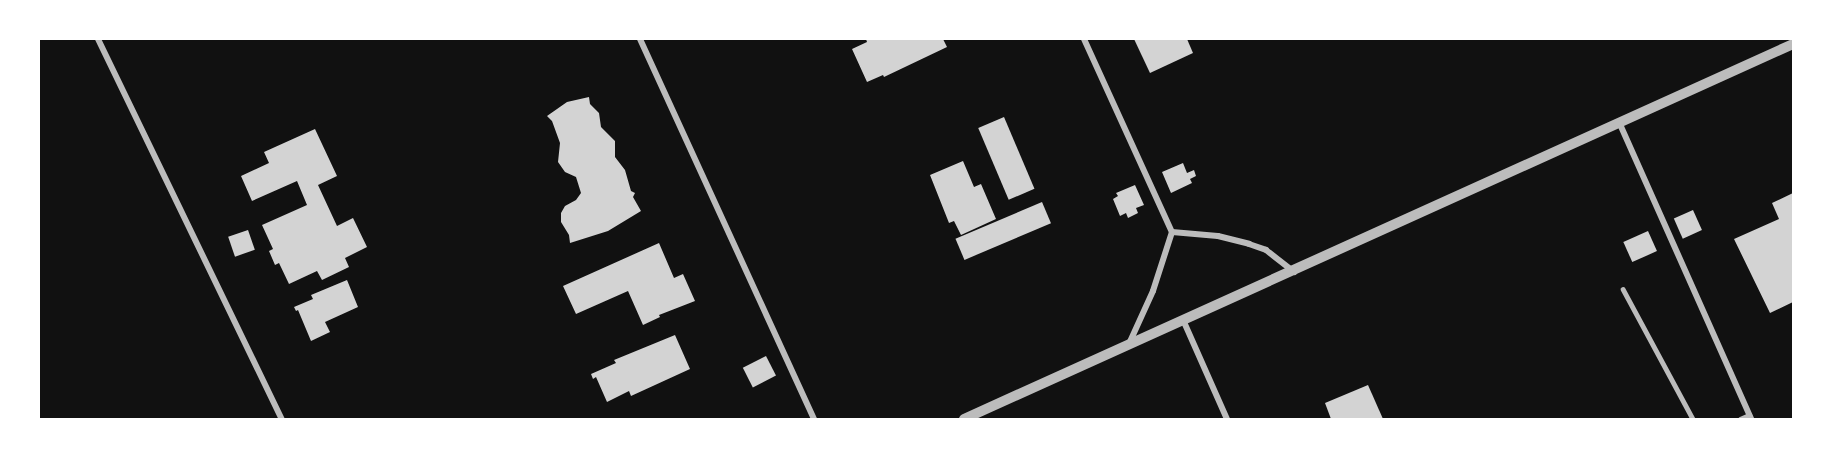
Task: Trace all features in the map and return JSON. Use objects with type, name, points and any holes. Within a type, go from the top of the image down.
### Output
[{"type":"street","points":[[98,39],[282,419]]},
{"type":"street","points":[[640,39],[814,419]]},
{"type":"street","points":[[1084,39],[1172,232],[1153,291],[1129,345]]},
{"type":"street","points":[[964,419],[1294,272],[1793,44]]},
{"type":"street","points":[[1619,122],[1750,417]]},
{"type":"street","points":[[1172,232],[1218,236],[1249,244],[1266,250],[1294,272]]},
{"type":"street","points":[[1184,321],[1227,419]]},
{"type":"lane","points":[[1623,289],[1693,419]]},
{"type":"lane","points":[[1740,419],[1750,417]]},
{"type":"building","points":[[866,39],[943,39],[947,47],[884,77],[883,75],[867,82],[852,49],[867,42]]},
{"type":"building","points":[[1134,39],[1187,39],[1193,53],[1150,73]]},
{"type":"building","points":[[589,97],[590,104],[599,113],[601,127],[615,141],[615,157],[625,170],[631,191],[635,193],[633,197],[641,211],[608,231],[570,243],[569,235],[561,222],[561,213],[565,206],[576,200],[581,193],[576,177],[565,172],[558,162],[560,143],[552,121],[547,116],[567,102]]},
{"type":"building","points":[[1004,117],[1034,189],[1009,200],[978,128]]},
{"type":"building","points":[[315,129],[337,176],[318,185],[337,226],[353,218],[367,247],[345,258],[349,267],[322,280],[317,271],[289,284],[279,263],[275,265],[269,251],[273,249],[262,225],[307,205],[297,181],[252,201],[241,176],[269,163],[264,152]]},
{"type":"building","points":[[963,161],[974,187],[981,184],[996,219],[961,235],[954,221],[949,223],[930,175]]},
{"type":"building","points":[[1183,163],[1187,173],[1194,170],[1196,176],[1190,179],[1192,183],[1171,193],[1162,172]]},
{"type":"building","points":[[1135,185],[1144,205],[1136,208],[1138,213],[1128,218],[1126,213],[1120,216],[1113,199],[1118,196],[1116,193]]},
{"type":"building","points":[[1793,193],[1793,302],[1770,313],[1734,239],[1779,219],[1772,203]]},
{"type":"building","points":[[1042,202],[1051,223],[964,260],[955,239]]},
{"type":"building","points":[[1693,210],[1702,230],[1683,239],[1674,219]]},
{"type":"building","points":[[248,230],[255,250],[235,257],[228,237]]},
{"type":"building","points":[[1648,231],[1657,251],[1632,262],[1623,242]]},
{"type":"building","points":[[659,243],[674,278],[683,274],[695,301],[659,315],[660,317],[643,325],[628,291],[576,314],[563,286]]},
{"type":"building","points":[[347,280],[358,307],[325,322],[330,332],[311,341],[298,310],[296,311],[294,307],[313,299],[311,295]]},
{"type":"building","points":[[675,335],[690,369],[631,396],[629,391],[607,402],[596,377],[593,379],[591,374],[616,363],[614,360]]},
{"type":"building","points":[[766,356],[776,376],[753,387],[743,368]]},
{"type":"building","points":[[1368,385],[1383,419],[1331,419],[1325,403]]}]
